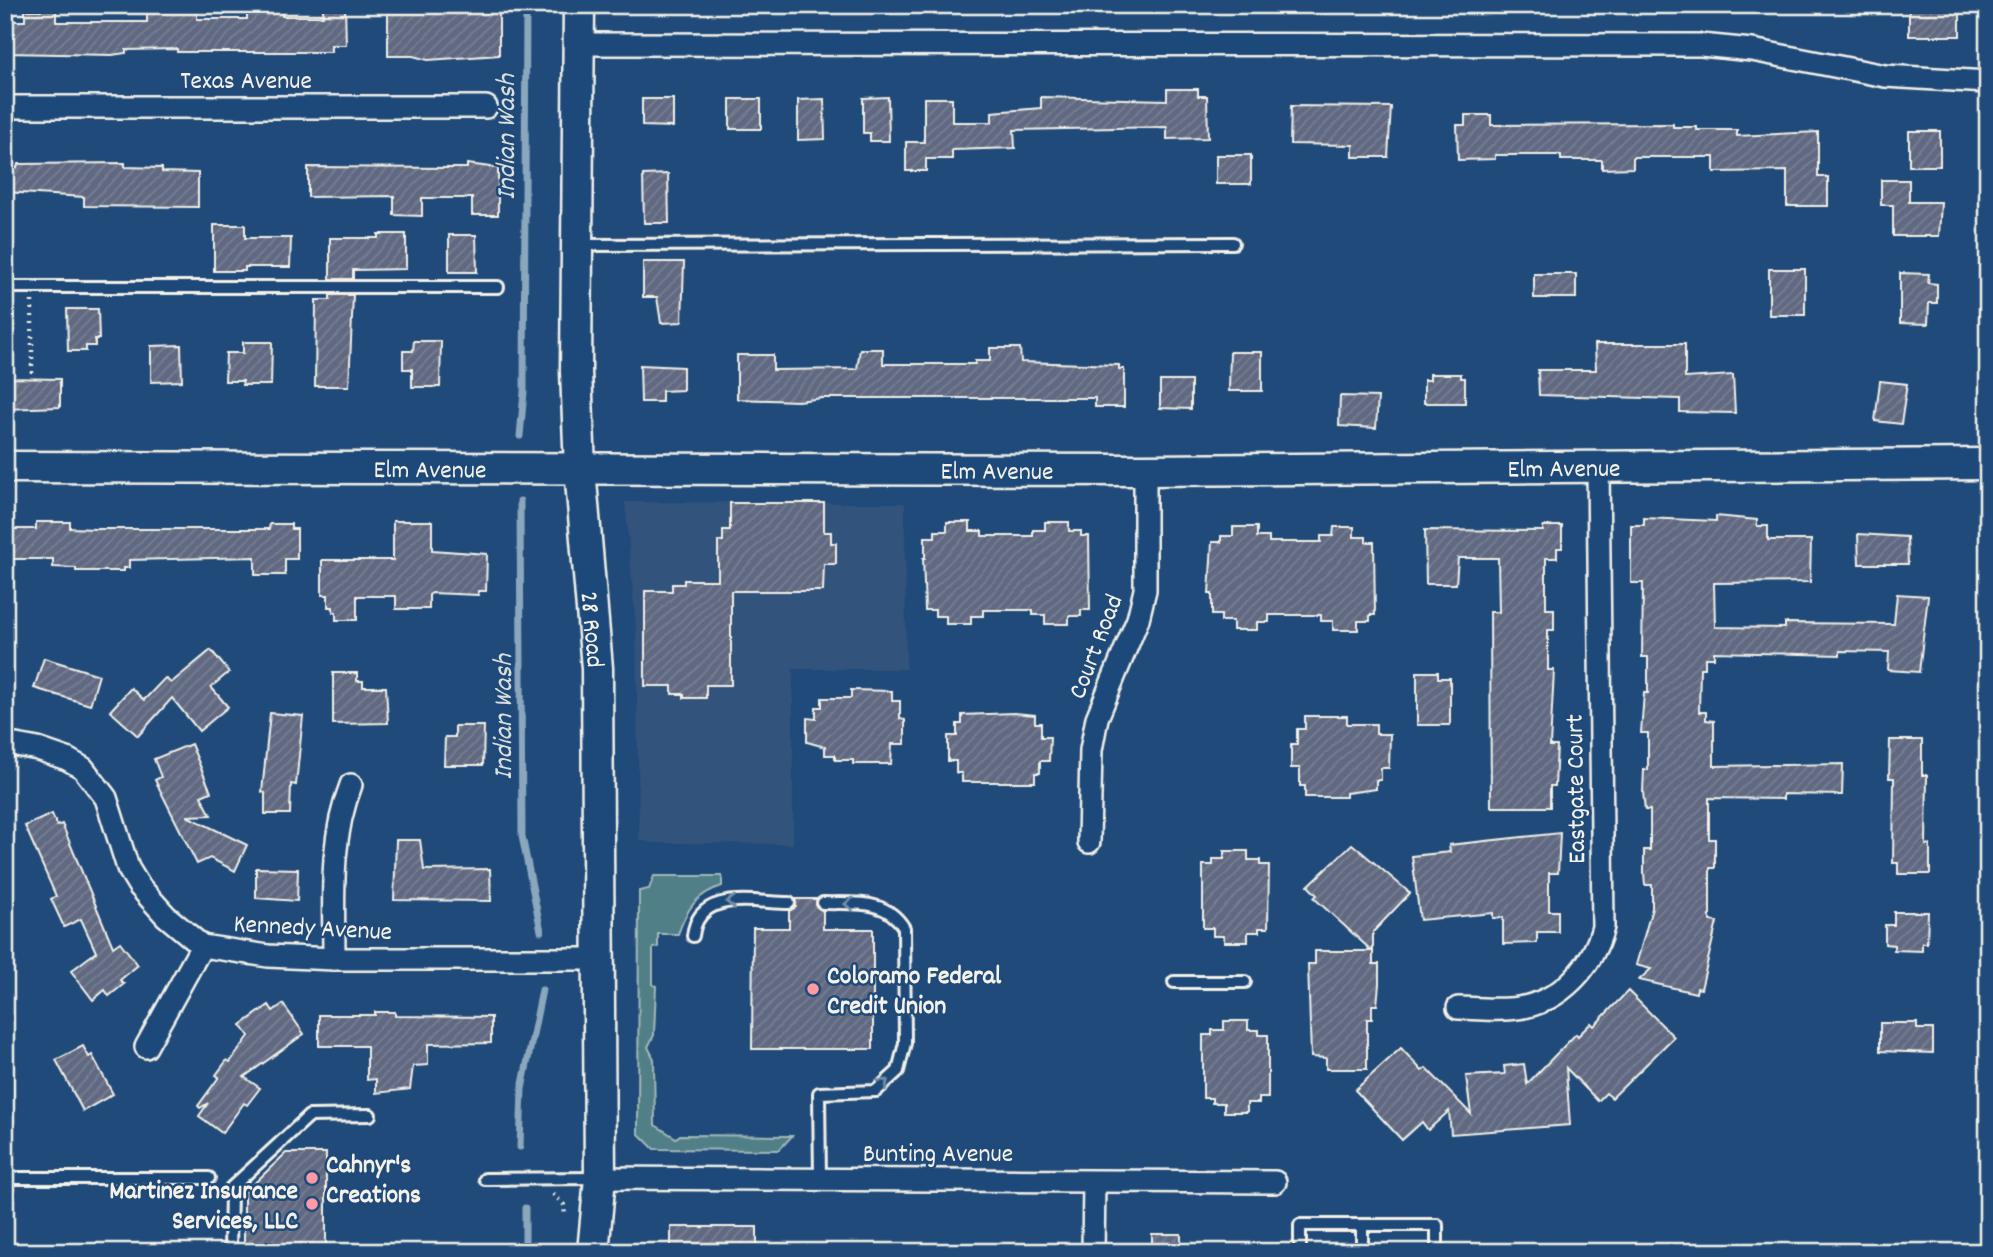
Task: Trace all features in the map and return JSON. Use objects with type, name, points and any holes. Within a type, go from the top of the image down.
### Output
[{"type":"street","name":"28 Road","points":[[579,5],[576,371],[580,469],[597,668],[600,1178],[593,1252]]},
{"type":"street","points":[[579,44],[1702,45],[1752,50],[1885,75],[1988,82]]},
{"type":"street","name":"Texas Avenue","points":[[5,107],[486,107]]},
{"type":"street","name":"Elm Avenue","points":[[5,467],[1146,470],[1988,464]]},
{"type":"street","name":"Eastgate Court","points":[[1458,1008],[1519,1008],[1551,996],[1583,970],[1598,944],[1603,927],[1598,466]]},
{"type":"street","name":"Court Road","points":[[1089,842],[1091,750],[1097,718],[1138,619],[1145,590],[1146,470]]},
{"type":"street","name":"Kennedy Avenue","points":[[5,743],[38,749],[68,759],[83,768],[106,797],[128,867],[139,886],[166,916],[202,946],[268,956],[334,959],[598,959]]},
{"type":"street","points":[[334,959],[334,847],[340,814],[351,785]]},
{"type":"street","points":[[146,1047],[202,946]]},
{"type":"street","name":"Bunting Avenue","points":[[600,1178],[1275,1182]]},
{"type":"street","points":[[1093,1252],[1094,1182]]},
{"type":"lane","points":[[577,245],[1233,243]]},
{"type":"lane","points":[[5,287],[498,287]]},
{"type":"lane","points":[[693,936],[701,911],[717,902],[789,903]]},
{"type":"lane","points":[[820,1179],[819,1093],[876,1091],[898,1071],[905,1043],[904,929],[896,915],[874,904],[823,903]]},
{"type":"lane","points":[[1174,982],[1245,982]]},
{"type":"lane","points":[[5,1065],[5,1178],[209,1178]]},
{"type":"lane","points":[[230,1252],[231,1188],[309,1116],[370,1115]]},
{"type":"lane","points":[[485,1179],[600,1178]]},
{"type":"lane","points":[[1300,1252],[1300,1225],[1437,1225],[1437,1252]]},
{"type":"lane","points":[[1362,1225],[1362,1252]]},
{"type":"path","points":[[32,287],[32,377]]},
{"type":"path","points":[[545,1194],[552,1194],[564,1205],[565,1216]]},
{"type":"shaded area","points":[[625,502],[905,503],[906,669],[793,669],[793,844],[652,843],[639,840],[636,627]]},
{"type":"green space","points":[[654,876],[722,876],[722,886],[699,898],[685,917],[678,934],[658,934],[658,947],[653,948],[653,985],[656,986],[654,1035],[648,1047],[654,1059],[655,1125],[676,1138],[680,1135],[792,1136],[779,1150],[654,1149],[638,1133],[639,891],[649,889]]},
{"type":"building","points":[[247,5],[282,5],[282,16],[323,16],[323,5],[345,5],[346,45],[331,45],[331,52],[177,52],[177,49],[126,50],[126,53],[112,55],[5,53],[5,21],[25,21],[25,10],[56,10],[56,22],[147,22],[147,8],[197,7],[197,19],[247,19]]},
{"type":"building","points":[[1909,5],[1960,5],[1960,36],[1909,36]]},
{"type":"building","points":[[388,10],[499,11],[499,55],[428,60],[413,56],[388,56]]},
{"type":"building","points":[[1167,89],[1198,89],[1198,96],[1207,96],[1208,138],[1167,139],[1167,127],[1014,130],[1015,148],[952,150],[952,159],[926,159],[926,171],[906,171],[906,142],[924,142],[924,98],[952,98],[952,122],[992,122],[992,112],[1041,108],[1041,97],[1167,100]]},
{"type":"building","points":[[888,97],[889,141],[870,141],[870,133],[863,133],[863,98]]},
{"type":"building","points":[[642,99],[673,99],[673,127],[642,126]]},
{"type":"building","points":[[730,99],[761,99],[761,129],[730,129]]},
{"type":"building","points":[[824,99],[825,139],[798,140],[798,100]]},
{"type":"building","points":[[1291,106],[1391,107],[1388,157],[1353,157],[1353,145],[1290,144]]},
{"type":"building","points":[[1465,115],[1491,115],[1491,125],[1673,124],[1673,127],[1697,127],[1697,130],[1737,130],[1737,136],[1818,132],[1818,177],[1828,177],[1828,206],[1787,206],[1787,171],[1714,172],[1714,157],[1633,157],[1633,168],[1602,169],[1602,160],[1561,160],[1561,155],[1495,155],[1495,159],[1458,160],[1457,125],[1465,125]]},
{"type":"building","points":[[1909,131],[1940,131],[1940,166],[1909,166]]},
{"type":"building","points":[[1216,155],[1251,155],[1251,184],[1216,184]]},
{"type":"building","points":[[125,163],[125,167],[198,173],[198,207],[84,206],[84,197],[5,192],[5,167],[17,168],[18,164]]},
{"type":"building","points":[[467,164],[498,168],[498,215],[472,215],[472,198],[422,198],[422,216],[394,215],[394,196],[308,197],[308,167],[467,168]]},
{"type":"building","points":[[668,174],[669,223],[644,223],[643,175]]},
{"type":"building","points":[[1881,180],[1909,180],[1909,202],[1941,202],[1939,236],[1893,236],[1893,205],[1881,205]]},
{"type":"building","points":[[214,225],[245,225],[245,238],[291,238],[290,267],[245,267],[245,271],[214,271]]},
{"type":"building","points":[[378,234],[406,234],[406,269],[353,270],[353,279],[330,279],[330,238],[378,238]]},
{"type":"building","points":[[449,235],[476,235],[477,272],[449,272]]},
{"type":"building","points":[[643,262],[684,262],[682,322],[661,323],[657,297],[643,297]]},
{"type":"building","points":[[1769,269],[1805,269],[1805,315],[1769,315]]},
{"type":"building","points":[[1900,273],[1929,274],[1928,283],[1937,284],[1937,303],[1929,303],[1928,324],[1900,323]]},
{"type":"building","points":[[1534,274],[1576,274],[1576,298],[1534,298]]},
{"type":"building","points":[[330,295],[353,295],[349,386],[315,386],[316,300],[330,300]]},
{"type":"building","points":[[67,309],[98,309],[99,339],[95,339],[95,346],[86,346],[86,351],[68,351]]},
{"type":"building","points":[[414,341],[441,341],[440,387],[412,387],[412,369],[403,369],[403,351],[413,351]]},
{"type":"building","points":[[243,342],[272,342],[271,385],[242,385],[243,381],[225,381],[226,353],[243,353]]},
{"type":"building","points":[[1595,344],[1685,344],[1685,378],[1733,375],[1735,413],[1680,412],[1680,399],[1539,395],[1538,370],[1596,370]]},
{"type":"building","points":[[181,345],[182,381],[151,382],[151,346]]},
{"type":"building","points":[[990,348],[1020,348],[1021,362],[1119,365],[1119,369],[1124,369],[1124,407],[1095,407],[1095,398],[822,398],[798,401],[737,399],[737,355],[773,355],[773,370],[857,369],[860,349],[883,349],[883,364],[975,364],[975,361],[990,361]]},
{"type":"building","points":[[1230,352],[1262,352],[1262,391],[1229,391]]},
{"type":"building","points":[[640,365],[683,367],[683,390],[662,391],[662,402],[641,402]]},
{"type":"building","points":[[1430,374],[1461,374],[1461,378],[1465,378],[1465,403],[1424,403],[1424,380],[1430,380]]},
{"type":"building","points":[[5,378],[60,379],[60,407],[5,409]]},
{"type":"building","points":[[1160,381],[1191,381],[1191,409],[1160,408]]},
{"type":"building","points":[[1880,381],[1907,384],[1901,424],[1875,421]]},
{"type":"building","points":[[1340,396],[1378,397],[1376,428],[1339,426]]},
{"type":"building","points":[[730,503],[824,503],[824,532],[831,532],[831,543],[836,543],[836,564],[824,564],[823,591],[731,591],[731,685],[706,685],[706,698],[684,698],[684,694],[672,694],[672,686],[645,686],[645,591],[672,591],[672,584],[684,584],[684,580],[718,580],[718,541],[723,541],[723,530],[730,530]]},
{"type":"building","points":[[1716,516],[1757,520],[1757,526],[1768,526],[1768,540],[1811,540],[1810,582],[1714,583],[1715,627],[1785,628],[1785,623],[1894,624],[1897,594],[1928,596],[1919,672],[1888,670],[1889,652],[1840,651],[1840,655],[1714,652],[1714,658],[1705,658],[1705,668],[1700,668],[1699,712],[1706,712],[1706,720],[1714,721],[1714,766],[1843,764],[1842,795],[1783,794],[1783,799],[1709,798],[1709,839],[1715,839],[1715,868],[1710,868],[1710,921],[1717,922],[1701,989],[1697,988],[1696,993],[1639,980],[1651,969],[1636,965],[1652,908],[1652,885],[1645,885],[1644,873],[1644,850],[1650,850],[1650,810],[1645,810],[1643,792],[1644,770],[1648,770],[1648,733],[1641,733],[1644,693],[1648,693],[1648,657],[1642,657],[1643,583],[1631,583],[1631,525],[1644,525],[1644,518],[1716,521]]},
{"type":"building","points":[[393,521],[432,521],[432,550],[487,554],[486,591],[478,591],[478,595],[432,593],[429,595],[429,609],[396,609],[396,596],[357,596],[357,620],[336,620],[333,607],[328,607],[328,595],[322,595],[322,560],[393,560]]},
{"type":"building","points":[[36,522],[70,522],[70,528],[95,529],[269,529],[270,524],[291,524],[291,529],[297,529],[297,559],[285,559],[285,575],[255,575],[255,557],[129,560],[129,568],[124,568],[124,571],[76,571],[76,568],[53,567],[53,559],[5,559],[5,529],[36,529]]},
{"type":"building","points":[[947,522],[970,522],[970,531],[982,531],[982,536],[1033,536],[1033,530],[1045,530],[1045,522],[1069,522],[1069,531],[1081,531],[1081,536],[1089,536],[1090,610],[1081,610],[1081,616],[1069,616],[1069,624],[1045,624],[1045,615],[1033,615],[1033,610],[983,610],[983,616],[971,616],[971,624],[946,624],[946,616],[935,616],[935,610],[925,610],[923,558],[925,537],[935,537],[935,531],[947,531]]},
{"type":"building","points":[[1543,526],[1562,526],[1562,548],[1557,548],[1557,558],[1546,558],[1546,609],[1554,609],[1554,630],[1548,630],[1548,670],[1554,670],[1550,746],[1557,746],[1555,786],[1550,786],[1550,807],[1491,807],[1490,612],[1499,612],[1498,558],[1458,558],[1456,584],[1426,584],[1425,530],[1543,531]]},
{"type":"building","points":[[1233,527],[1257,527],[1257,537],[1269,537],[1269,542],[1321,542],[1321,536],[1333,536],[1334,527],[1354,527],[1354,537],[1366,537],[1366,542],[1374,542],[1375,615],[1370,615],[1370,621],[1358,621],[1358,630],[1333,630],[1333,621],[1321,621],[1321,615],[1269,615],[1269,622],[1257,622],[1257,630],[1233,630],[1233,621],[1221,621],[1221,615],[1212,615],[1212,594],[1209,594],[1212,542],[1221,542],[1221,536],[1233,536]]},
{"type":"building","points":[[1858,534],[1907,537],[1908,564],[1859,564]]},
{"type":"building","points":[[211,650],[229,672],[211,687],[228,707],[199,731],[172,698],[138,736],[110,711],[131,688],[144,700],[165,678],[171,683]]},
{"type":"building","points":[[44,658],[99,675],[90,705],[34,688]]},
{"type":"building","points":[[1417,672],[1438,672],[1438,678],[1450,678],[1450,725],[1417,725]]},
{"type":"building","points":[[333,673],[357,673],[357,681],[363,681],[363,687],[386,687],[388,723],[333,724]]},
{"type":"building","points":[[851,690],[892,691],[892,701],[900,701],[900,719],[905,720],[905,744],[892,744],[891,764],[853,764],[853,760],[835,760],[835,755],[825,755],[825,747],[807,742],[807,718],[816,719],[816,707],[822,707],[822,698],[851,698]]},
{"type":"building","points":[[270,713],[303,716],[296,785],[291,784],[290,814],[265,814],[265,793],[262,792]]},
{"type":"building","points":[[962,715],[1035,715],[1035,723],[1041,723],[1041,737],[1050,737],[1049,761],[1040,761],[1040,773],[1035,773],[1035,782],[962,782],[962,773],[956,773],[956,761],[948,761],[948,736],[957,736],[957,724],[962,724]]},
{"type":"building","points":[[1305,716],[1347,716],[1347,724],[1376,724],[1376,734],[1390,734],[1389,768],[1381,768],[1381,780],[1376,780],[1376,789],[1346,793],[1346,797],[1305,797],[1305,786],[1300,786],[1300,768],[1291,768],[1291,744],[1297,744],[1297,729],[1305,729]]},
{"type":"building","points":[[455,726],[484,726],[483,765],[444,765],[445,737],[455,737]]},
{"type":"building","points":[[1890,740],[1922,740],[1922,775],[1927,775],[1926,845],[1930,845],[1930,874],[1898,874],[1898,863],[1893,863],[1894,778],[1889,778]]},
{"type":"building","points":[[191,744],[211,792],[201,796],[211,815],[187,816],[247,845],[235,871],[210,858],[197,864],[155,780],[161,777],[154,759]]},
{"type":"building","points":[[52,814],[57,826],[62,824],[113,947],[120,942],[138,965],[120,980],[124,984],[109,996],[105,990],[93,1000],[71,971],[96,952],[81,919],[64,927],[51,899],[56,896],[25,826]]},
{"type":"building","points":[[1560,833],[1558,873],[1549,873],[1549,911],[1558,911],[1558,932],[1537,932],[1537,943],[1503,944],[1503,918],[1493,918],[1493,913],[1420,920],[1412,856],[1450,852],[1449,845]]},
{"type":"building","points":[[396,840],[420,840],[424,870],[490,869],[491,901],[394,900]]},
{"type":"building","points":[[1352,844],[1410,893],[1373,932],[1373,964],[1379,964],[1379,984],[1377,1005],[1372,1005],[1372,1019],[1367,1019],[1367,1069],[1326,1069],[1326,1058],[1311,1057],[1308,964],[1315,964],[1315,951],[1372,951],[1314,898],[1317,895],[1308,886]]},
{"type":"building","points":[[1224,851],[1248,851],[1248,860],[1260,860],[1260,865],[1269,865],[1268,928],[1259,928],[1259,932],[1248,932],[1248,942],[1224,942],[1224,936],[1213,936],[1213,928],[1203,928],[1203,865],[1213,865],[1213,859],[1224,859]]},
{"type":"building","points":[[256,868],[298,869],[297,901],[256,898]]},
{"type":"building","name":"Coloramo Federal Credit Union","points":[[795,899],[817,899],[816,906],[823,911],[823,929],[873,929],[873,1049],[752,1049],[753,928],[789,928],[789,911],[796,907]]},
{"type":"building","points":[[1894,912],[1928,912],[1927,943],[1922,943],[1922,951],[1894,950],[1894,945],[1885,944],[1885,925],[1894,925]]},
{"type":"building","points":[[1628,991],[1674,1037],[1612,1098],[1606,1093],[1598,1101],[1566,1068],[1570,1125],[1451,1134],[1449,1111],[1428,1130],[1422,1122],[1402,1140],[1355,1090],[1401,1048],[1422,1071],[1426,1068],[1471,1114],[1466,1076],[1505,1074],[1504,1066],[1524,1064],[1527,1084],[1576,1034],[1578,1036],[1591,1023],[1594,1026]]},
{"type":"building","points":[[283,1004],[304,1034],[244,1077],[260,1088],[247,1105],[244,1103],[222,1133],[199,1116],[208,1103],[200,1108],[198,1106],[219,1077],[216,1075],[227,1060],[230,1062],[249,1036],[241,1025],[269,1005],[273,1011]]},
{"type":"building","points":[[375,1012],[395,1012],[395,1016],[491,1017],[491,1043],[428,1044],[428,1065],[413,1066],[410,1089],[376,1093],[376,1079],[367,1080],[367,1046],[319,1046],[319,1015],[375,1015]]},
{"type":"building","points":[[1224,1021],[1248,1021],[1248,1030],[1259,1030],[1259,1035],[1268,1035],[1268,1098],[1259,1098],[1259,1103],[1247,1103],[1247,1112],[1224,1112],[1224,1103],[1212,1103],[1212,1098],[1203,1098],[1203,1035],[1212,1035],[1212,1030],[1224,1030]]},
{"type":"building","points":[[1880,1023],[1917,1023],[1917,1029],[1933,1029],[1933,1053],[1880,1051]]},
{"type":"building","points":[[83,1046],[89,1057],[92,1055],[113,1094],[83,1111],[56,1060]]},
{"type":"building","points":[[286,1153],[326,1153],[326,1252],[244,1252],[244,1193]]},
{"type":"building","points":[[671,1227],[757,1227],[757,1252],[671,1252]]},
{"type":"building","points":[[1152,1234],[1181,1234],[1181,1252],[1152,1252]]},
{"type":"waterway","name":"Indian Wash","points":[[520,436],[524,392],[526,5]]},
{"type":"waterway","name":"Indian Wash","points":[[520,501],[522,836],[541,931]]},
{"type":"waterway","name":"Indian Wash","points":[[520,1147],[522,1089],[542,990]]},
{"type":"waterway","name":"Indian Wash","points":[[525,1208],[525,1252]]},
{"type":"place","name":"Coloramo Federal Credit Union","points":[[813,989]]},
{"type":"place","name":"Cahnyr's Creations","points":[[312,1178]]},
{"type":"place","name":"Martinez Insurance Services, LLC","points":[[312,1204]]}]
